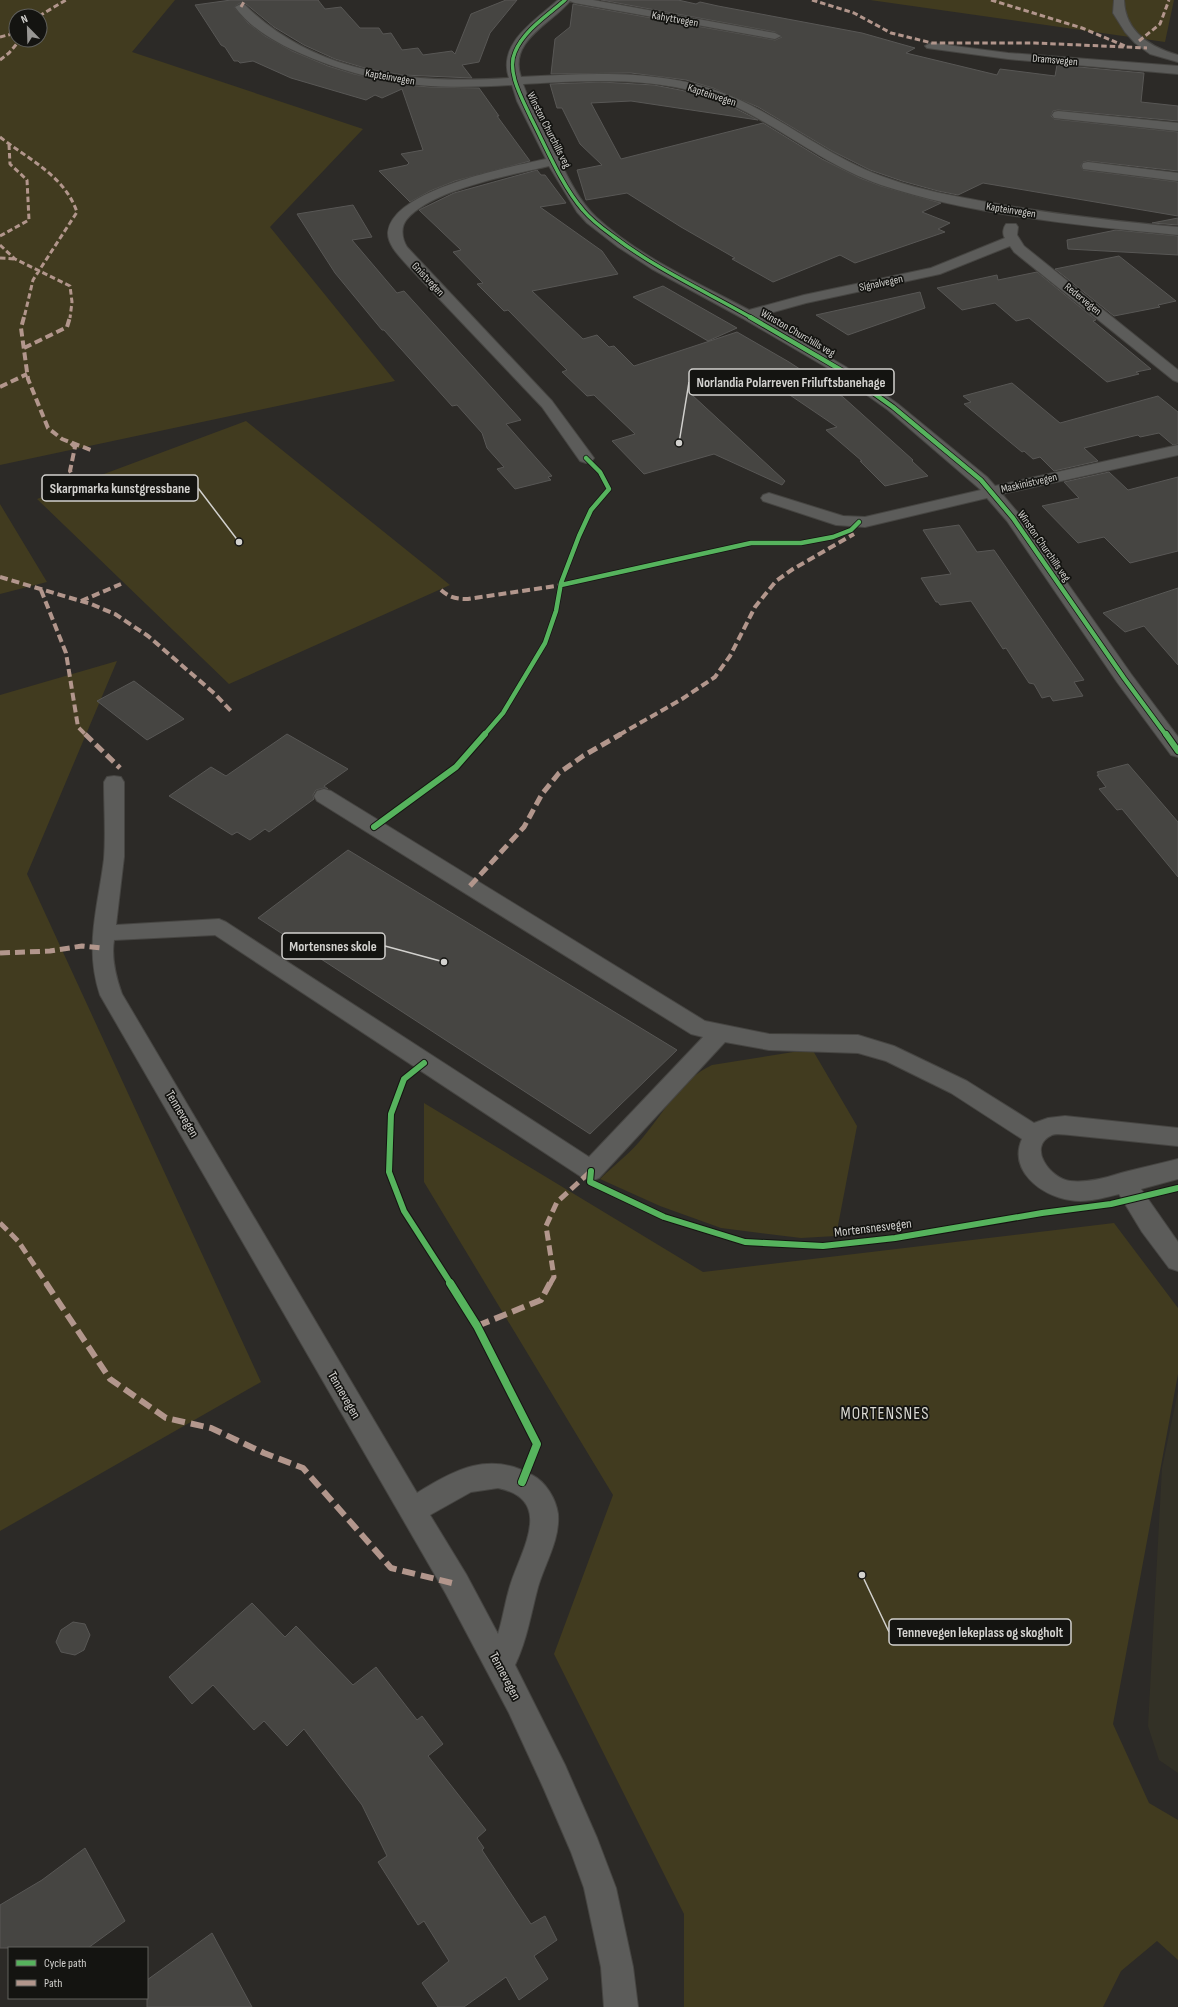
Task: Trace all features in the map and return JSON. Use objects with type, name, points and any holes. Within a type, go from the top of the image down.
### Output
[{"type":"street","name":"Winston Churchills veg","points":[[565,0],[529,29],[518,44],[513,61],[515,81],[523,101],[553,161],[582,209],[607,231],[658,266],[828,362],[869,390],[982,480],[1178,751]]},
{"type":"street","name":"Kahyttvegen","points":[[575,0],[775,36]]},
{"type":"street","points":[[1119,0],[1120,13],[1129,30],[1139,41],[1154,52],[1178,59]]},
{"type":"street","name":"Kapteinvegen","points":[[241,6],[274,36],[305,52],[354,70],[406,81],[451,83],[611,78],[664,82],[695,89],[729,100],[750,110],[839,162],[871,177],[914,191],[1017,212],[1178,231]]},
{"type":"street","name":"Dramsvegen","points":[[932,46],[1008,56],[1178,70]]},
{"type":"street","points":[[1058,115],[1178,127]]},
{"type":"street","name":"Gnistvegen","points":[[553,161],[437,194],[408,211],[398,221],[395,231],[396,241],[413,264],[547,404],[586,458]]},
{"type":"street","points":[[1088,166],[1178,177]]},
{"type":"street","points":[[1012,240],[1010,235],[1011,226],[1017,212]]},
{"type":"street","name":"Signalvegen","points":[[747,315],[804,299],[929,272],[1012,240]]},
{"type":"street","name":"Redervegen","points":[[1012,240],[1019,249],[1178,377]]},
{"type":"street","name":"Maskinistvegen","points":[[769,498],[833,519],[865,522],[1178,450]]},
{"type":"street","name":"Tennevegen","points":[[114,782],[114,857],[102,948],[104,968],[111,995],[362,1426],[456,1584],[498,1664],[554,1776],[586,1849],[600,1888],[607,1914],[617,1967],[621,2007]]},
{"type":"street","points":[[324,796],[699,1028],[769,1042],[858,1044],[894,1055],[959,1087],[1036,1136]]},
{"type":"street","points":[[104,933],[219,927],[591,1171],[721,1032]]},
{"type":"street","points":[[1178,1137],[1067,1126],[1048,1127],[1032,1141],[1030,1156],[1032,1164],[1040,1176],[1059,1188],[1070,1191],[1092,1190],[1178,1169]]},
{"type":"street","points":[[1124,1182],[1151,1225],[1178,1261]]},
{"type":"street","points":[[413,1511],[440,1493],[459,1484],[490,1475],[503,1475],[517,1480],[531,1488],[537,1497],[542,1506],[544,1516],[542,1537],[526,1579],[508,1645],[498,1664]]},
{"type":"shaded area","points":[[0,0],[175,0],[132,52],[363,129],[270,227],[395,381],[0,465]]},
{"type":"shaded area","points":[[870,0],[1174,0],[1165,42]]},
{"type":"shaded area","points":[[246,421],[450,585],[229,684],[37,499]]},
{"type":"shaded area","points":[[0,504],[47,582],[0,594]]},
{"type":"shaded area","points":[[117,661],[27,874],[261,1382],[0,1531],[0,695]]},
{"type":"shaded area","points":[[812,1049],[857,1126],[836,1236],[801,1238],[721,1228],[660,1206],[600,1179],[634,1148],[674,1096],[701,1071],[712,1065]]},
{"type":"shaded area","points":[[424,1103],[703,1272],[1114,1223],[1178,1308],[1178,1374],[1113,1724],[1149,1803],[1178,1820],[1178,1960],[1157,1941],[1121,1971],[1103,2007],[684,2007],[684,1914],[554,1654],[613,1495],[424,1182]]},
{"type":"shaded area","points":[[1178,1391],[1178,1773],[1159,1760],[1148,1726],[1162,1468]]},
{"type":"building","points":[[231,0],[318,0],[325,9],[341,7],[360,28],[379,28],[383,34],[391,33],[402,50],[418,48],[423,55],[452,51],[455,54],[471,14],[506,0],[517,0],[490,33],[479,62],[462,65],[472,78],[403,75],[368,69],[335,59],[304,45],[274,27],[246,4],[240,3],[234,7],[248,23],[265,36],[292,51],[328,66],[354,74],[405,85],[479,88],[499,116],[497,116],[530,161],[455,181],[430,191],[410,202],[379,171],[407,165],[409,163],[401,154],[423,150],[402,89],[382,98],[375,95],[366,100],[291,78],[253,61],[240,63],[238,61],[234,61],[225,47],[221,45],[195,5]]},
{"type":"building","points":[[601,0],[678,0],[696,4],[700,2],[862,33],[915,48],[906,53],[997,75],[1000,69],[1055,76],[1057,65],[1144,73],[1141,102],[1178,106],[1178,121],[1058,110],[1053,111],[1051,116],[1054,119],[1178,132],[1178,171],[1088,161],[1083,162],[1081,166],[1083,170],[1178,182],[1178,216],[983,183],[958,195],[938,191],[870,170],[832,151],[758,107],[713,88],[686,80],[631,73],[551,74],[555,39],[570,27],[573,4],[775,40],[782,37],[775,32]]},
{"type":"building","points":[[601,82],[654,85],[705,96],[729,105],[758,120],[631,101],[591,103],[621,159],[763,123],[822,159],[860,178],[881,186],[941,203],[922,212],[950,223],[938,229],[945,232],[855,263],[840,255],[773,282],[732,259],[735,258],[681,227],[627,193],[586,200],[577,170],[602,165],[580,144],[562,108],[557,108],[550,84]]},
{"type":"building","points":[[537,170],[541,175],[545,175],[566,203],[540,207],[602,251],[618,274],[532,291],[583,339],[597,335],[609,347],[614,346],[634,366],[737,332],[789,362],[843,397],[913,460],[912,461],[928,476],[885,486],[860,461],[862,461],[826,430],[837,427],[756,372],[691,394],[785,481],[782,485],[714,454],[644,474],[612,441],[635,434],[594,395],[587,396],[562,372],[567,370],[508,310],[504,311],[477,284],[483,283],[453,252],[461,250],[419,210],[454,193]]},
{"type":"building","points":[[353,205],[372,237],[352,240],[397,293],[404,291],[521,420],[506,424],[552,476],[548,477],[551,480],[515,489],[497,469],[504,467],[487,448],[482,433],[457,405],[452,406],[384,330],[382,330],[335,273],[297,214]]},
{"type":"building","points":[[1178,218],[1178,225],[1152,223]]},
{"type":"building","points":[[1116,230],[1178,236],[1178,255],[1068,249],[1067,240]]},
{"type":"building","points":[[1119,256],[1176,301],[1158,305],[1160,307],[1114,316],[1055,269]]},
{"type":"building","points":[[1037,272],[1096,320],[1093,321],[1151,369],[1136,372],[1139,374],[1107,382],[1029,318],[1016,321],[995,303],[962,310],[937,288],[997,275],[998,280]]},
{"type":"building","points":[[663,286],[737,328],[708,341],[633,297]]},
{"type":"building","points":[[920,292],[925,308],[848,335],[816,315]]},
{"type":"building","points":[[1012,383],[1060,423],[1158,396],[1178,412],[1178,444],[1173,445],[1159,433],[1140,437],[1138,435],[1084,448],[1098,461],[1054,471],[1040,457],[1033,459],[1024,451],[1022,452],[964,404],[971,402],[963,396]]},
{"type":"building","points":[[1109,472],[1128,490],[1178,477],[1178,551],[1130,563],[1104,537],[1078,543],[1042,506],[1079,498],[1064,482]]},
{"type":"building","points":[[959,525],[977,552],[994,550],[1084,680],[1074,682],[1083,696],[1053,701],[1050,696],[1042,698],[1034,684],[1029,683],[1006,648],[1003,649],[971,601],[940,605],[936,602],[921,578],[951,574],[923,530]]},
{"type":"building","points":[[1178,588],[1178,665],[1144,626],[1125,632],[1103,613]]},
{"type":"building","points":[[134,681],[184,719],[147,740],[97,701]]},
{"type":"building","points":[[287,734],[348,769],[324,786],[328,789],[324,788],[316,790],[313,795],[314,799],[269,832],[265,829],[250,840],[237,832],[232,835],[169,796],[211,767],[226,776]]},
{"type":"building","points":[[1128,764],[1178,822],[1178,877],[1122,809],[1117,810],[1099,789],[1106,787],[1097,775],[1099,775],[1097,772]]},
{"type":"building","points":[[348,850],[677,1050],[590,1134],[258,918]]},
{"type":"building","points":[[252,1603],[285,1637],[296,1626],[353,1685],[376,1667],[417,1720],[422,1716],[443,1744],[428,1756],[486,1830],[477,1838],[484,1848],[482,1850],[531,1924],[545,1916],[557,1940],[534,1956],[548,1979],[519,2000],[506,1977],[464,2007],[438,2007],[422,1983],[449,1961],[424,1921],[418,1925],[378,1862],[387,1856],[362,1805],[304,1729],[287,1746],[264,1721],[254,1730],[213,1685],[192,1704],[169,1677]]},
{"type":"building","points":[[73,1622],[85,1624],[90,1635],[84,1650],[75,1655],[61,1652],[56,1642],[61,1630]]},
{"type":"building","points":[[85,1848],[125,1921],[89,1947],[0,1948],[0,1905],[42,1880]]},
{"type":"building","points":[[212,1933],[252,2007],[147,2007],[148,1979]]},
{"type":"marked path","points":[[48,11],[66,0]]},
{"type":"marked path","points":[[241,7],[245,0]]},
{"type":"marked path","points":[[812,0],[854,13],[891,33],[932,43],[1035,43],[1147,48]]},
{"type":"marked path","points":[[991,0],[1082,28],[1125,46]]},
{"type":"marked path","points":[[1139,41],[1160,24],[1169,0]]},
{"type":"marked path","points":[[0,37],[8,35]]},
{"type":"marked path","points":[[0,60],[13,48]]},
{"type":"marked path","points":[[0,137],[56,179],[66,189],[73,200],[77,212],[33,280],[21,328],[28,379],[48,428],[62,439],[91,450]]},
{"type":"marked path","points":[[0,236],[29,220],[27,180],[10,164],[9,145]]},
{"type":"marked path","points":[[0,245],[15,259],[70,286],[72,307],[67,327],[24,348]]},
{"type":"marked path","points":[[0,258],[15,259]]},
{"type":"marked path","points":[[0,387],[27,374]]},
{"type":"marked path","points":[[71,443],[75,447],[70,471],[77,482]]},
{"type":"marked path","points":[[470,886],[524,827],[542,794],[559,773],[583,756],[682,699],[715,677],[730,656],[755,607],[776,581],[793,569],[854,534]]},
{"type":"marked path","points":[[0,577],[91,604],[115,614],[148,636],[215,694],[232,712]]},
{"type":"marked path","points":[[81,601],[121,584]]},
{"type":"marked path","points":[[441,590],[448,596],[457,599],[468,599],[562,585]]},
{"type":"marked path","points":[[41,590],[66,653],[78,727],[120,768]]},
{"type":"marked path","points":[[0,953],[50,951],[82,946],[102,948]]},
{"type":"marked path","points":[[477,1326],[541,1300],[554,1277],[546,1226],[557,1202],[591,1171]]},
{"type":"marked path","points":[[0,1223],[18,1241],[110,1379],[166,1418],[211,1428],[264,1453],[303,1468],[391,1568],[456,1584]]},
{"type":"cycle path","points":[[565,0],[524,36],[514,53],[513,72],[523,101],[559,172],[582,209],[592,220],[623,244],[657,266],[747,315],[841,370],[893,407],[981,480],[1013,518],[1124,678],[1178,751]]},
{"type":"cycle path","points":[[374,827],[456,767],[503,713],[545,643],[556,611],[561,583],[579,536],[591,510],[609,489],[600,472],[586,458]]},
{"type":"cycle path","points":[[561,585],[751,543],[801,543],[833,537],[851,530],[859,522]]},
{"type":"cycle path","points":[[424,1063],[404,1079],[391,1114],[389,1172],[404,1211],[477,1326],[537,1444],[522,1482]]},
{"type":"cycle path","name":"Mortensnesvegen","points":[[591,1171],[590,1182],[664,1217],[745,1242],[785,1245],[823,1246],[895,1238],[1042,1213],[1111,1204],[1178,1188]]},
{"type":"place","name":"Norlandia Polarreven Friluftsbanehage","points":[[679,443]]},
{"type":"place","name":"Skarpmarka kunstgressbane","points":[[239,542]]},
{"type":"place","name":"Mortensnes skole","points":[[444,962]]},
{"type":"place","name":"Tennevegen lekeplass og skogholt","points":[[862,1575]]},
{"type":"district","name":"MORTENSNES","points":[[885,1414]]}]
